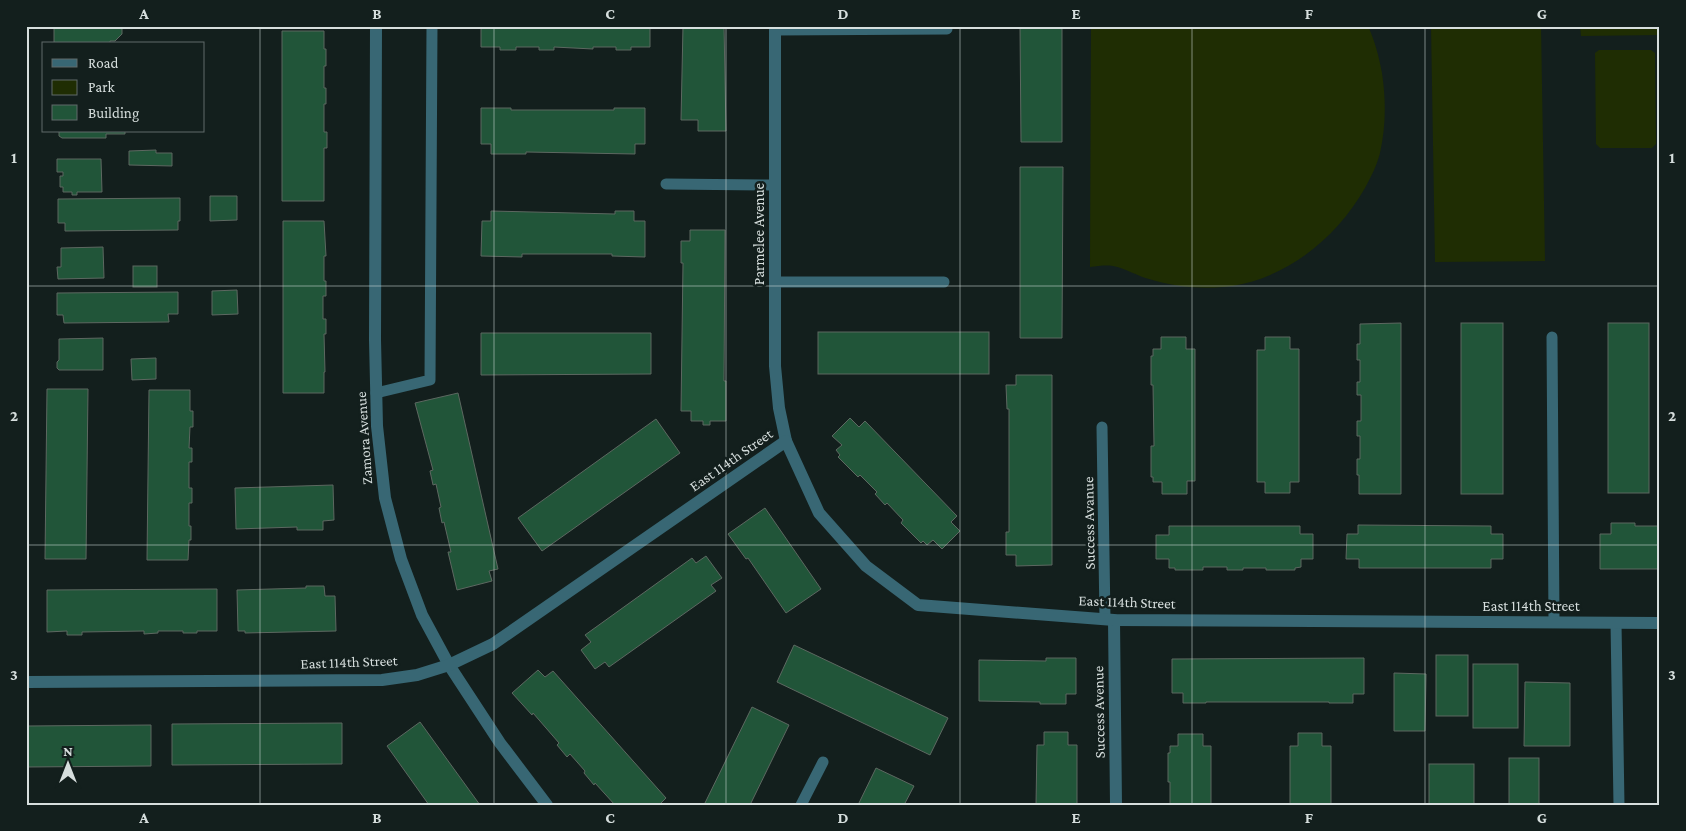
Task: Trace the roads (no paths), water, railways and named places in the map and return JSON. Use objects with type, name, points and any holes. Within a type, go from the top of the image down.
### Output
[{"type":"street","name":"Zamora Avenue","points":[[376,26],[376,393],[377,426],[385,498],[401,559],[422,615],[449,665],[500,743],[547,805]]},
{"type":"street","name":"Parmelee Avenue","points":[[775,28],[776,366],[779,408],[786,441]]},
{"type":"street","name":"East 114th Street","points":[[26,682],[382,680],[417,675],[449,665],[493,644],[786,441],[819,513],[866,566],[918,605],[1110,619],[1660,623]]},
{"type":"street","name":"Success Avenue","points":[[1110,619],[1116,805]]},
{"type":"lane","points":[[376,393],[430,380],[432,26]]},
{"type":"lane","points":[[775,28],[947,29]]},
{"type":"lane","points":[[666,184],[775,185]]},
{"type":"lane","points":[[775,282],[944,282]]},
{"type":"lane","points":[[1552,337],[1554,622]]},
{"type":"lane","name":"Success Avanue","points":[[1102,427],[1110,619]]},
{"type":"lane","points":[[1616,623],[1619,805]]},
{"type":"lane","points":[[801,805],[823,762]]}]
